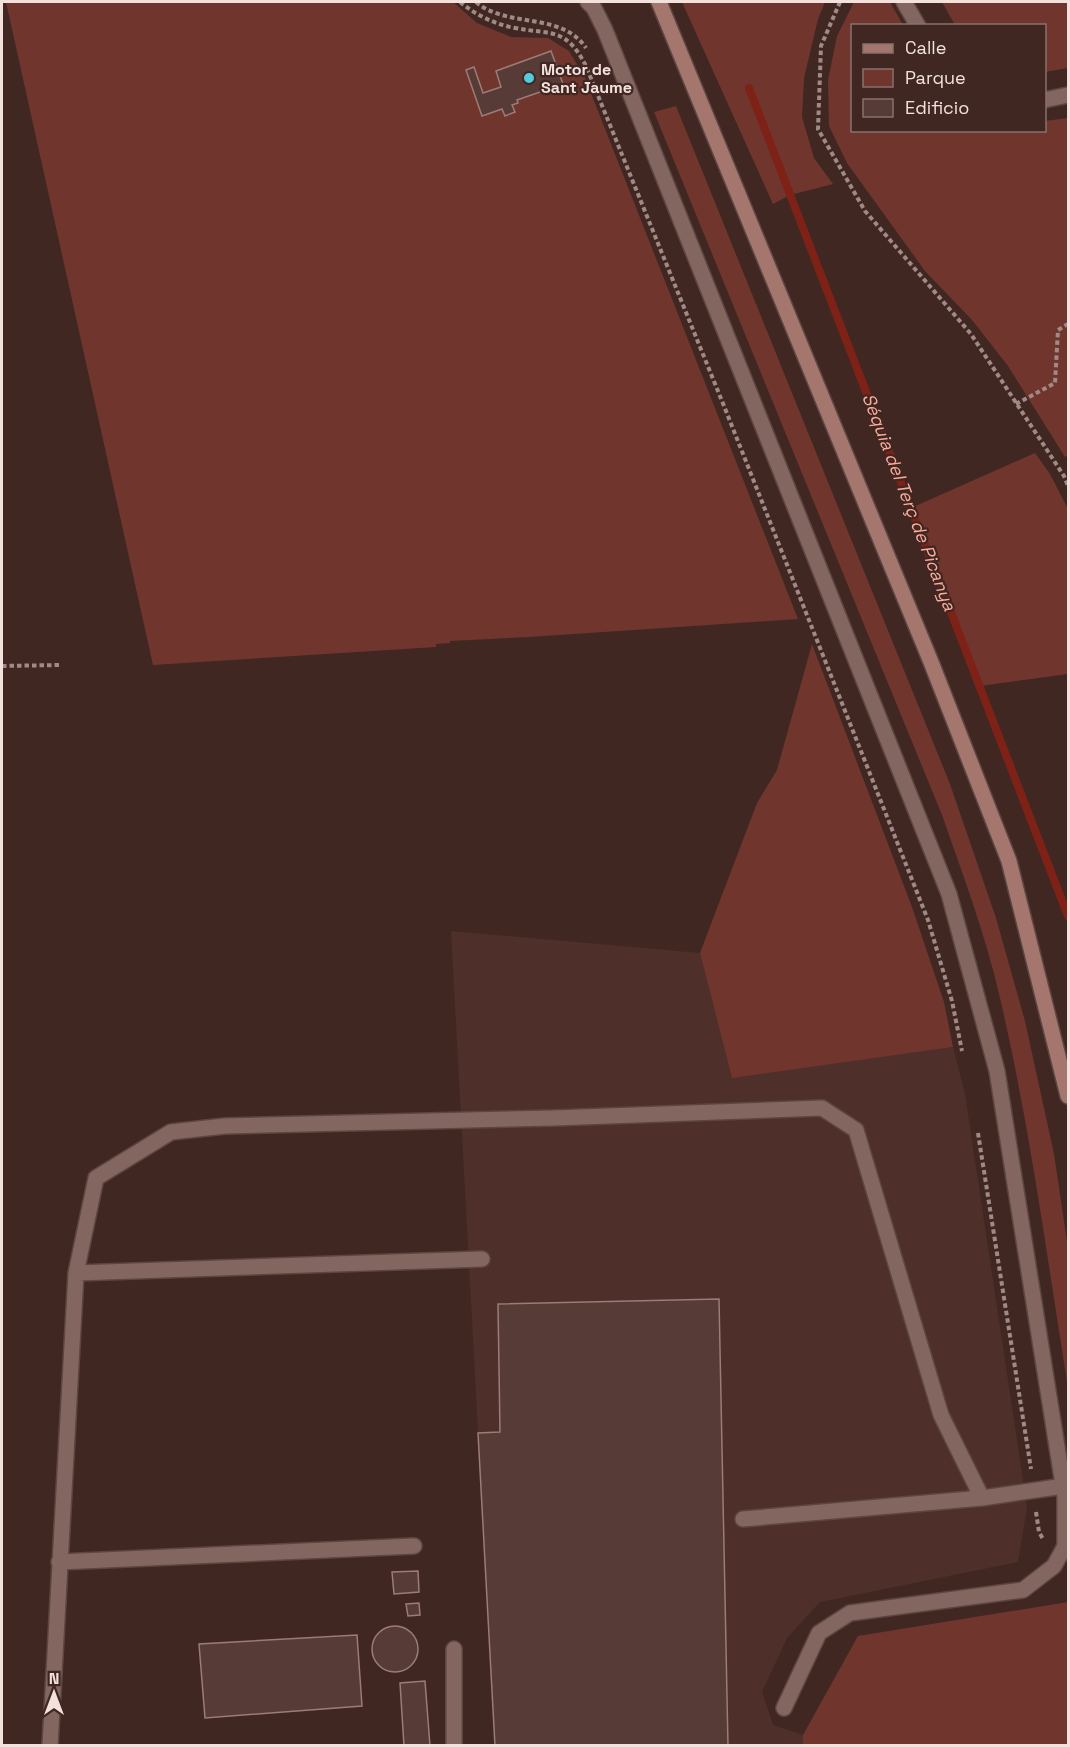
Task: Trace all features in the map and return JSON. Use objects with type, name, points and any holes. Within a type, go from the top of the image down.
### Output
[{"type":"main road","points":[[659,2],[932,662],[1009,861],[1068,1096]]},
{"type":"street","points":[[588,2],[594,8],[610,41],[949,894],[997,1071],[1064,1486],[1065,1546],[1054,1566],[1023,1590],[850,1613],[819,1633],[784,1708]]},
{"type":"street","points":[[904,2],[917,24]]},
{"type":"street","points":[[1046,100],[1068,95]]},
{"type":"street","points":[[50,1746],[76,1273],[96,1178],[171,1132],[225,1126],[554,1119],[822,1108],[856,1130],[940,1415],[982,1498]]},
{"type":"street","points":[[76,1273],[482,1259]]},
{"type":"street","points":[[743,1519],[982,1498],[1064,1486]]},
{"type":"street","points":[[59,1562],[414,1546]]},
{"type":"street","points":[[454,1649],[454,1746]]},
{"type":"path","points":[[460,2],[494,23],[552,33],[564,38],[578,51],[586,66],[928,920],[951,1001],[962,1051]]},
{"type":"path","points":[[476,2],[520,20],[545,23],[566,29],[585,45],[589,54]]},
{"type":"path","points":[[840,2],[821,46],[818,129],[865,211],[971,334],[1064,476],[1068,486]]},
{"type":"path","points":[[1017,404],[1055,383],[1058,330],[1068,324]]},
{"type":"path","points":[[2,666],[61,665]]},
{"type":"path","points":[[978,1133],[1039,1532],[1048,1545],[1060,1554]]},
{"type":"shaded area","points":[[451,931],[700,953],[732,1077],[953,1047],[965,1094],[1027,1507],[1018,1562],[820,1602],[787,1638],[762,1692],[773,1725],[803,1735],[803,1745],[495,1745]]},
{"type":"green space","points":[[6,2],[453,2],[477,23],[511,37],[548,38],[569,51],[585,78],[798,619],[450,641],[450,643],[436,644],[436,647],[153,665]]},
{"type":"green space","points":[[682,2],[825,2],[818,19],[804,78],[802,117],[814,158],[833,184],[790,195],[773,204]]},
{"type":"green space","points":[[854,2],[890,2],[902,24],[851,24],[851,132],[1046,132],[1046,121],[1068,118],[1068,455],[1065,457],[1008,366],[972,320],[925,271],[847,163],[829,126],[828,80],[837,36]]},
{"type":"green space","points":[[942,2],[1068,2],[1068,68],[1046,72],[1046,24],[954,24]]},
{"type":"green space","points":[[676,106],[950,784],[996,918],[1025,1021],[1054,1154],[1068,1248],[1068,1388],[1011,1046],[981,929],[942,815],[654,112]]},
{"type":"green space","points":[[1035,453],[1050,474],[1068,509],[1068,674],[980,686],[911,508]]},
{"type":"green space","points":[[812,644],[912,907],[944,1002],[953,1047],[732,1078],[700,953],[757,803],[777,770]]},
{"type":"green space","points":[[1068,1602],[1068,1745],[803,1745],[803,1735],[858,1636]]},
{"type":"building","name":"Motor de Sant Jaume","points":[[551,51],[563,84],[517,100],[518,103],[512,105],[515,112],[505,116],[502,109],[482,116],[466,70],[474,67],[483,93],[501,87],[496,71]]},
{"type":"building","points":[[719,1299],[728,1746],[495,1746],[478,1433],[500,1432],[498,1304]]},
{"type":"building","points":[[418,1571],[419,1592],[394,1594],[392,1572]]},
{"type":"building","points":[[419,1603],[420,1615],[408,1616],[406,1604]]},
{"type":"building","points":[[395,1626],[411,1633],[418,1649],[411,1665],[395,1672],[379,1665],[372,1649],[379,1633]]},
{"type":"building","points":[[357,1635],[362,1706],[205,1718],[199,1644]]},
{"type":"building","points":[[425,1681],[430,1746],[404,1746],[400,1683]]},
{"type":"waterway","name":"Séquia del Terç de Picanya","points":[[749,88],[1068,916]]},
{"type":"place","name":"Motor de Sant Jaume","points":[[529,78]]}]
